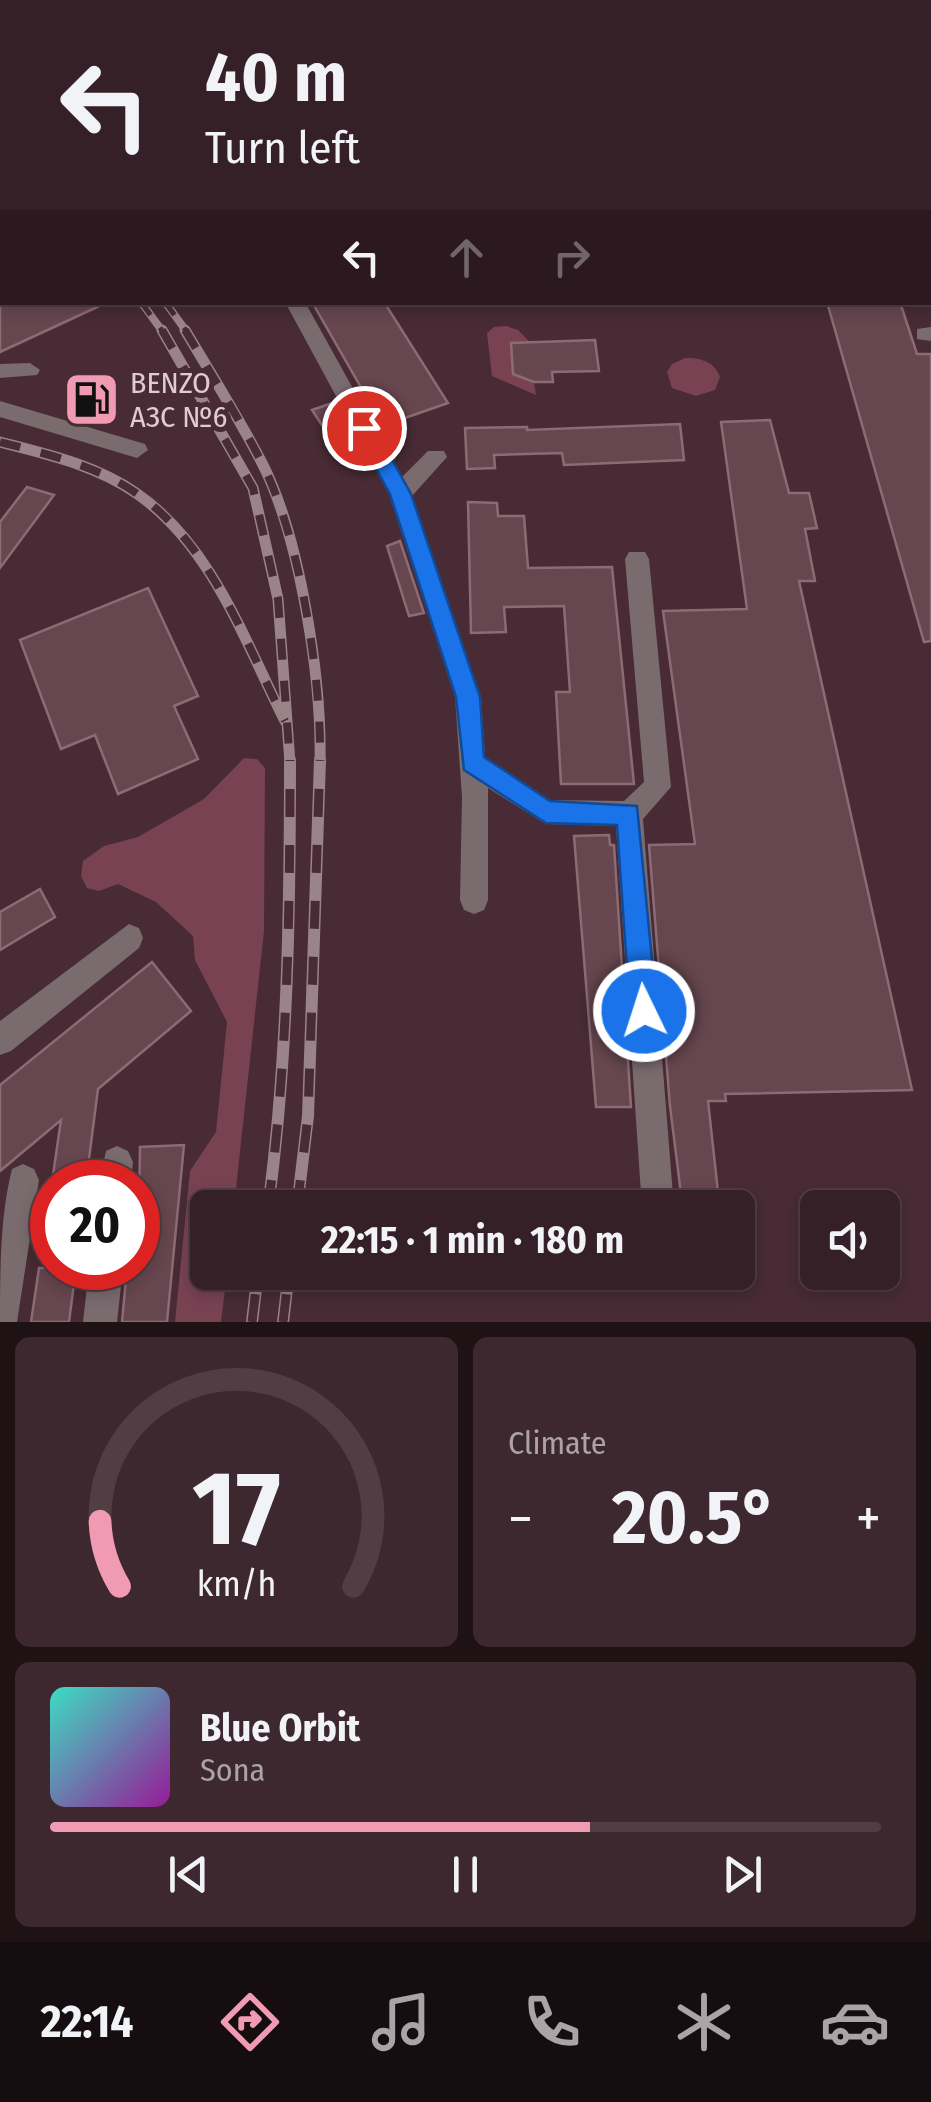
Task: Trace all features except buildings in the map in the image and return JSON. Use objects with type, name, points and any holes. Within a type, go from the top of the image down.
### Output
[{"type":"street","points":[[296,305],[400,494],[468,697],[473,762],[474,900]]},
{"type":"street","points":[[0,371],[30,370]]},
{"type":"street","points":[[0,409],[137,450]]},
{"type":"street","points":[[400,494],[436,456]]},
{"type":"street","points":[[473,762],[546,812],[628,814],[658,787],[637,560]]},
{"type":"street","points":[[628,814],[657,1190]]},
{"type":"street","points":[[0,1040],[129,938]]},
{"type":"street","points":[[0,1322],[23,1180]]},
{"type":"street","points":[[100,1322],[104,1290]]},
{"type":"shaded area","points":[[494,327],[518,330],[530,342],[511,343],[513,373],[534,382],[536,395],[492,376],[487,333]]},
{"type":"shaded area","points":[[685,358],[701,360],[715,368],[720,377],[715,390],[696,396],[672,388],[667,372],[672,364]]},
{"type":"shaded area","points":[[244,758],[257,759],[265,768],[264,931],[236,1190],[190,1190],[190,1290],[225,1290],[221,1322],[175,1322],[190,1171],[216,1132],[227,1022],[195,960],[193,936],[156,902],[118,884],[99,891],[87,888],[81,876],[83,861],[104,846],[138,837],[204,799]]},
{"type":"railway","points":[[143,305],[163,332]]},
{"type":"railway","points":[[167,305],[187,332]]},
{"type":"railway","points":[[162,330],[253,488],[278,599],[290,763]]},
{"type":"railway","points":[[185,330],[262,463],[287,529],[313,651],[320,760]]},
{"type":"railway","points":[[0,442],[104,475],[163,514],[186,539],[224,597],[285,721]]},
{"type":"railway","points":[[299,1190],[308,1116],[320,760]]},
{"type":"railway","points":[[270,1190],[286,985],[290,763]]},
{"type":"railway","points":[[252,1322],[256,1290]]},
{"type":"railway","points":[[283,1322],[287,1290]]},
{"type":"place","name":"BENZO АЗС №6","points":[[91,400]]},
{"type":"route","points":[[364,428],[400,494],[468,697],[473,762],[546,812],[628,814],[644,1011]]}]
